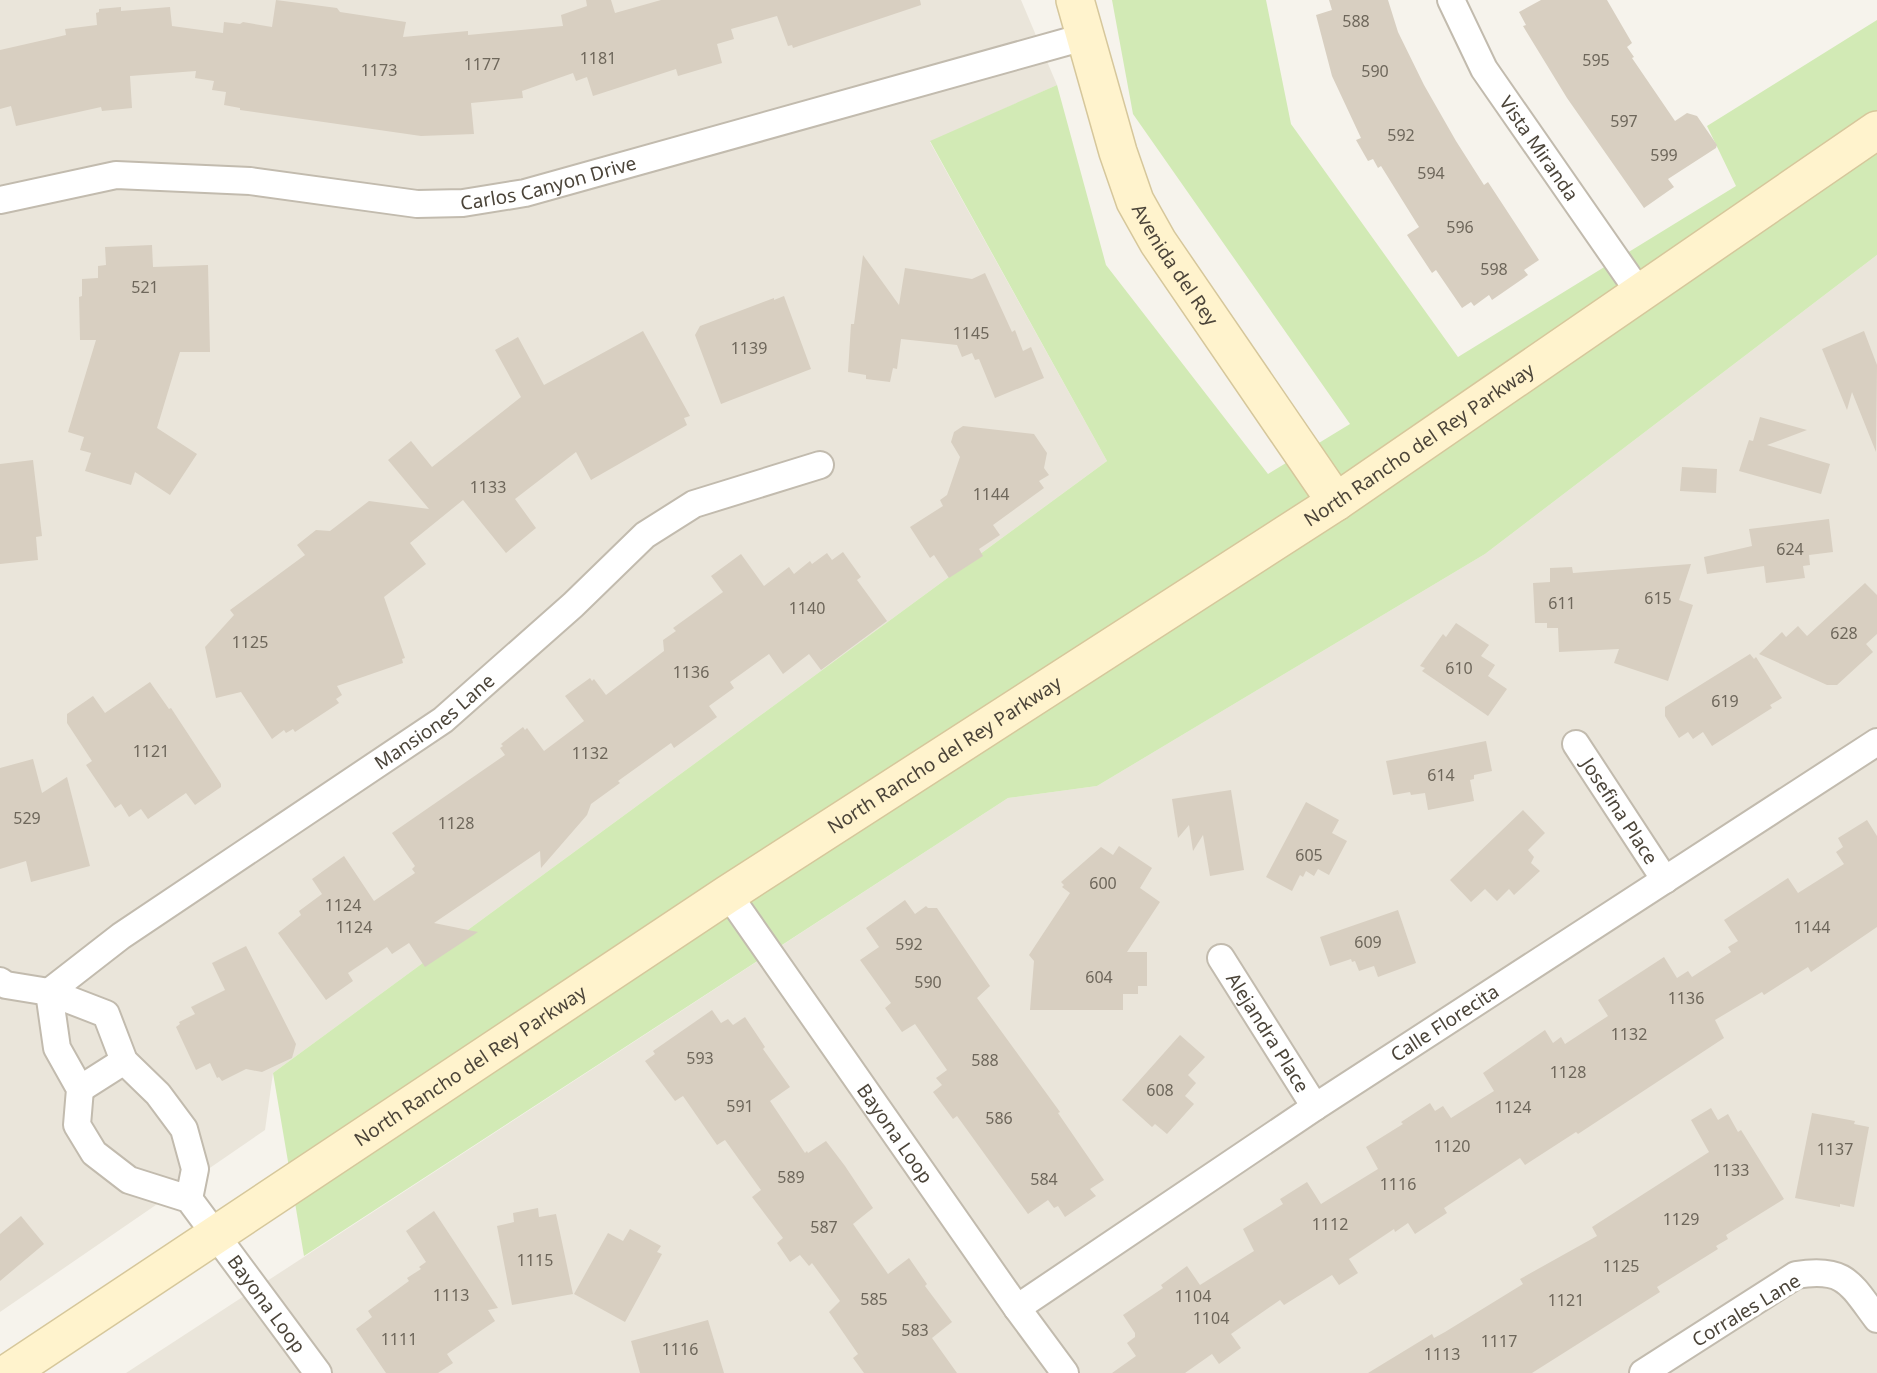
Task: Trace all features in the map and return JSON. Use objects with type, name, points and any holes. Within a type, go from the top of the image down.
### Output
[{"type":"street","name":"Avenida del Rey","points":[[1075,0],[1118,152],[1141,211],[1158,242],[1336,502]]},
{"type":"street","name":"Vista Miranda","points":[[1451,0],[1484,69],[1639,292]]},
{"type":"street","name":"Carlos Canyon Drive","points":[[0,200],[116,174],[250,181],[417,204],[463,203],[525,193],[1084,37]]},
{"type":"street","name":"North Rancho del Rey Parkway","points":[[8,1373],[728,894],[1336,502],[1877,130]]},
{"type":"street","name":"Mansiones Lane","points":[[49,992],[121,936],[443,720],[573,605],[645,535],[694,504],[820,465]]},
{"type":"street","name":"Calle Florecita","points":[[1017,1308],[1315,1107],[1877,742]]},
{"type":"street","name":"Josefina Place","points":[[1576,744],[1665,880]]},
{"type":"street","name":"Bayona Loop","points":[[728,894],[1065,1373]]},
{"type":"street","name":"Alejandra Place","points":[[1221,958],[1315,1107]]},
{"type":"street","points":[[0,981],[6,985],[49,992],[106,1014],[124,1061],[158,1094],[184,1129],[195,1169],[190,1199],[129,1180],[94,1153],[77,1125],[80,1090],[57,1048],[49,992]]},
{"type":"street","points":[[80,1090],[124,1061]]},
{"type":"street","name":"Bayona Loop","points":[[190,1199],[318,1373]]},
{"type":"street","name":"Corrales Lane","points":[[1643,1373],[1796,1275],[1818,1272],[1848,1280],[1877,1319]]},
{"type":"shaded area","points":[[0,0],[1021,0],[1057,85],[930,142],[1107,461],[273,1073],[265,1130],[0,1312]]},
{"type":"shaded area","points":[[1877,255],[1877,1373],[126,1373],[1008,798],[1097,786],[1485,554]]},
{"type":"green space","points":[[1112,0],[1266,0],[1291,124],[1458,357],[1736,186],[1707,126],[1877,20],[1877,255],[1485,554],[1097,786],[1008,798],[304,1256],[273,1073],[1107,461],[930,141],[1057,85],[1106,265],[1268,474],[1350,424],[1133,114]]},
{"type":"building","points":[[276,0],[337,8],[340,12],[406,22],[403,37],[468,31],[468,35],[563,26],[561,15],[587,6],[586,0],[611,0],[615,13],[661,0],[920,0],[921,5],[793,48],[792,45],[788,46],[777,16],[731,29],[734,39],[717,44],[722,63],[678,76],[676,69],[593,96],[587,77],[576,81],[573,73],[522,91],[523,98],[471,103],[474,134],[421,136],[240,110],[224,105],[226,92],[212,90],[214,81],[195,78],[196,71],[130,76],[132,108],[102,111],[101,107],[16,126],[11,106],[0,109],[0,50],[66,35],[65,29],[97,25],[96,13],[99,9],[121,7],[121,11],[170,7],[172,26],[223,33],[224,22],[272,27]]},
{"type":"building","points":[[1329,0],[1388,0],[1398,32],[1456,141],[1484,185],[1488,182],[1539,260],[1524,270],[1528,275],[1492,300],[1489,295],[1474,306],[1471,302],[1462,308],[1436,270],[1432,273],[1407,235],[1419,227],[1381,166],[1378,168],[1373,159],[1368,161],[1356,140],[1361,138],[1332,76],[1316,15],[1332,10]]},
{"type":"building","points":[[1541,0],[1607,0],[1632,43],[1627,47],[1634,57],[1632,58],[1675,121],[1687,113],[1697,116],[1717,145],[1668,179],[1674,187],[1644,208],[1567,98],[1523,26],[1526,25],[1519,12]]},
{"type":"building","points":[[152,245],[153,267],[208,265],[210,352],[180,352],[157,428],[197,454],[170,495],[135,472],[131,485],[85,471],[91,453],[80,450],[84,437],[68,432],[96,340],[80,340],[79,297],[82,296],[82,279],[98,278],[98,266],[106,265],[105,247]]},
{"type":"building","points":[[863,255],[899,305],[905,268],[972,279],[985,273],[1012,332],[1015,330],[1023,351],[1031,347],[1044,378],[995,398],[979,359],[975,360],[972,353],[962,357],[957,345],[901,339],[897,369],[893,368],[890,382],[866,379],[866,375],[848,372],[851,324],[854,324]]},
{"type":"building","points":[[784,296],[811,369],[721,404],[695,335],[700,326]]},
{"type":"building","points":[[643,331],[690,416],[684,418],[687,425],[591,480],[576,452],[515,499],[536,528],[506,553],[463,500],[410,543],[426,564],[384,597],[405,658],[402,659],[403,663],[337,686],[342,695],[336,699],[339,703],[295,732],[293,729],[286,733],[284,730],[272,739],[241,692],[216,698],[205,647],[234,615],[230,610],[305,555],[297,545],[316,530],[330,531],[369,501],[429,509],[388,460],[411,441],[432,467],[521,397],[495,350],[518,337],[544,385]]},
{"type":"building","points":[[1864,331],[1877,365],[1876,452],[1852,392],[1847,410],[1822,349]]},
{"type":"building","points":[[1760,417],[1807,430],[1767,445],[1830,464],[1821,494],[1739,471],[1749,440],[1753,441]]},
{"type":"building","points":[[963,426],[1034,434],[1047,453],[1044,468],[1049,475],[1039,481],[1044,488],[993,525],[1000,535],[979,549],[983,556],[949,578],[934,555],[930,558],[910,527],[943,506],[940,500],[947,495],[960,457],[951,442],[954,432]]},
{"type":"building","points":[[33,460],[42,536],[36,537],[38,560],[0,564],[0,464]]},
{"type":"building","points":[[1682,467],[1717,469],[1716,493],[1680,491]]},
{"type":"building","points":[[1829,519],[1833,552],[1809,555],[1810,565],[1803,566],[1805,578],[1766,583],[1764,566],[1707,574],[1704,557],[1752,546],[1749,529]]},
{"type":"building","points":[[843,552],[861,577],[857,580],[887,621],[821,670],[809,654],[783,674],[769,654],[730,682],[734,688],[709,706],[717,717],[674,748],[671,743],[591,804],[587,815],[541,868],[540,851],[434,923],[478,932],[425,967],[409,943],[392,954],[387,947],[348,973],[353,981],[326,1000],[278,933],[301,915],[299,911],[322,894],[312,879],[344,856],[374,901],[415,873],[412,869],[415,866],[392,833],[505,755],[500,748],[503,746],[501,744],[523,727],[525,730],[527,728],[544,751],[584,721],[565,696],[590,678],[592,681],[594,679],[606,695],[664,651],[663,640],[676,631],[673,628],[723,592],[711,576],[741,554],[764,586],[789,567],[794,574],[810,561],[812,564],[827,553],[832,560]]},
{"type":"building","points":[[1691,564],[1679,600],[1693,605],[1668,681],[1614,663],[1619,649],[1559,652],[1558,628],[1547,628],[1547,623],[1535,623],[1533,583],[1550,582],[1550,568],[1572,567],[1573,573]]},
{"type":"building","points":[[1865,583],[1877,595],[1877,634],[1866,644],[1873,652],[1837,685],[1827,685],[1759,654],[1782,632],[1786,637],[1798,626],[1807,636]]},
{"type":"building","points":[[1456,623],[1489,645],[1481,656],[1495,665],[1488,676],[1507,689],[1488,716],[1422,671],[1425,668],[1420,666],[1443,634],[1446,637]]},
{"type":"building","points":[[1750,654],[1754,659],[1756,657],[1782,698],[1770,705],[1772,708],[1712,746],[1703,732],[1693,739],[1688,732],[1679,738],[1665,716],[1665,707]]},
{"type":"building","points":[[150,682],[169,709],[171,708],[221,787],[195,805],[186,793],[148,819],[141,809],[129,817],[121,804],[115,808],[86,765],[92,761],[67,723],[67,714],[93,696],[105,713]]},
{"type":"building","points":[[1486,741],[1492,771],[1474,775],[1474,779],[1470,780],[1474,801],[1428,810],[1425,793],[1393,795],[1386,761]]},
{"type":"building","points":[[33,759],[42,793],[67,777],[90,866],[31,882],[26,861],[0,869],[0,768]]},
{"type":"building","points":[[1231,790],[1244,870],[1210,876],[1203,835],[1193,851],[1189,825],[1178,838],[1172,799]]},
{"type":"building","points":[[1306,802],[1339,820],[1332,833],[1347,841],[1329,875],[1318,869],[1314,876],[1306,871],[1303,877],[1300,875],[1292,891],[1266,877]]},
{"type":"building","points":[[1523,810],[1545,833],[1528,850],[1534,857],[1531,863],[1540,871],[1514,895],[1509,889],[1497,901],[1485,889],[1471,902],[1450,880]]},
{"type":"building","points":[[1867,820],[1877,836],[1877,927],[1811,972],[1808,967],[1764,995],[1762,992],[1715,1020],[1724,1038],[1578,1134],[1576,1132],[1525,1165],[1520,1158],[1444,1208],[1447,1213],[1415,1234],[1408,1223],[1395,1232],[1394,1229],[1349,1259],[1358,1273],[1339,1285],[1332,1275],[1284,1305],[1280,1300],[1231,1334],[1241,1348],[1219,1364],[1212,1354],[1185,1373],[1112,1373],[1136,1356],[1127,1343],[1135,1337],[1135,1333],[1123,1315],[1163,1288],[1161,1285],[1187,1266],[1200,1285],[1254,1251],[1243,1229],[1283,1204],[1280,1199],[1307,1182],[1321,1204],[1378,1169],[1366,1147],[1430,1103],[1435,1111],[1443,1106],[1451,1118],[1494,1091],[1483,1073],[1545,1030],[1553,1043],[1561,1037],[1565,1044],[1608,1016],[1598,1000],[1664,957],[1677,978],[1688,971],[1692,977],[1731,952],[1728,947],[1738,941],[1724,920],[1788,878],[1798,893],[1844,864],[1836,852],[1843,847],[1838,838]]},
{"type":"building","points":[[1119,846],[1152,868],[1140,888],[1160,902],[1127,952],[1147,952],[1147,986],[1138,986],[1138,994],[1123,994],[1123,1010],[1030,1010],[1034,961],[1029,955],[1070,893],[1062,887],[1064,885],[1061,882],[1101,847],[1113,855]]},
{"type":"building","points":[[905,900],[915,914],[926,906],[937,908],[990,986],[977,998],[1060,1112],[1058,1113],[1104,1180],[1090,1189],[1096,1196],[1065,1217],[1058,1206],[1054,1208],[1048,1200],[1028,1214],[957,1116],[953,1119],[933,1092],[942,1085],[936,1078],[947,1070],[915,1024],[902,1032],[885,1008],[891,1003],[860,960],[879,947],[866,928]]},
{"type":"building","points":[[1398,910],[1416,963],[1378,977],[1374,966],[1359,971],[1355,961],[1352,962],[1351,959],[1330,966],[1320,937]]},
{"type":"building","points":[[246,946],[296,1044],[292,1058],[262,1072],[246,1069],[222,1081],[217,1078],[210,1063],[196,1070],[176,1027],[179,1022],[195,1014],[191,1007],[225,990],[212,963]]},
{"type":"building","points":[[712,1010],[721,1023],[728,1019],[733,1025],[745,1017],[765,1047],[763,1049],[790,1087],[770,1101],[805,1153],[826,1141],[873,1208],[853,1224],[888,1274],[909,1258],[927,1284],[925,1286],[952,1322],[932,1338],[957,1373],[864,1373],[853,1358],[858,1354],[829,1312],[840,1301],[812,1263],[809,1266],[800,1255],[790,1262],[777,1243],[783,1238],[752,1197],[761,1190],[725,1140],[717,1145],[683,1096],[675,1101],[645,1061],[655,1054],[653,1051]]},
{"type":"building","points":[[1180,1035],[1205,1057],[1188,1075],[1196,1083],[1185,1096],[1194,1104],[1167,1134],[1155,1124],[1152,1127],[1122,1100]]},
{"type":"building","points":[[1711,1108],[1718,1120],[1728,1114],[1738,1132],[1741,1130],[1784,1199],[1726,1235],[1728,1239],[1716,1246],[1718,1249],[1657,1287],[1660,1292],[1532,1373],[1368,1373],[1432,1334],[1434,1338],[1445,1332],[1523,1284],[1520,1279],[1597,1236],[1592,1227],[1709,1152],[1691,1120]]},
{"type":"building","points":[[1812,1113],[1855,1121],[1854,1124],[1869,1127],[1854,1207],[1840,1204],[1840,1207],[1795,1198]]},
{"type":"building","points":[[538,1208],[539,1217],[556,1214],[573,1294],[512,1305],[497,1226],[514,1222],[513,1213]]},
{"type":"building","points":[[434,1211],[498,1308],[488,1310],[495,1321],[447,1354],[453,1363],[438,1373],[386,1373],[356,1329],[372,1317],[368,1311],[409,1281],[407,1278],[421,1269],[419,1267],[426,1262],[406,1231]]},
{"type":"building","points":[[21,1216],[44,1244],[0,1281],[0,1234]]},
{"type":"building","points":[[630,1229],[661,1246],[657,1252],[662,1254],[625,1322],[574,1294],[608,1233],[623,1241]]},
{"type":"building","points":[[708,1320],[724,1373],[640,1373],[631,1341]]}]
